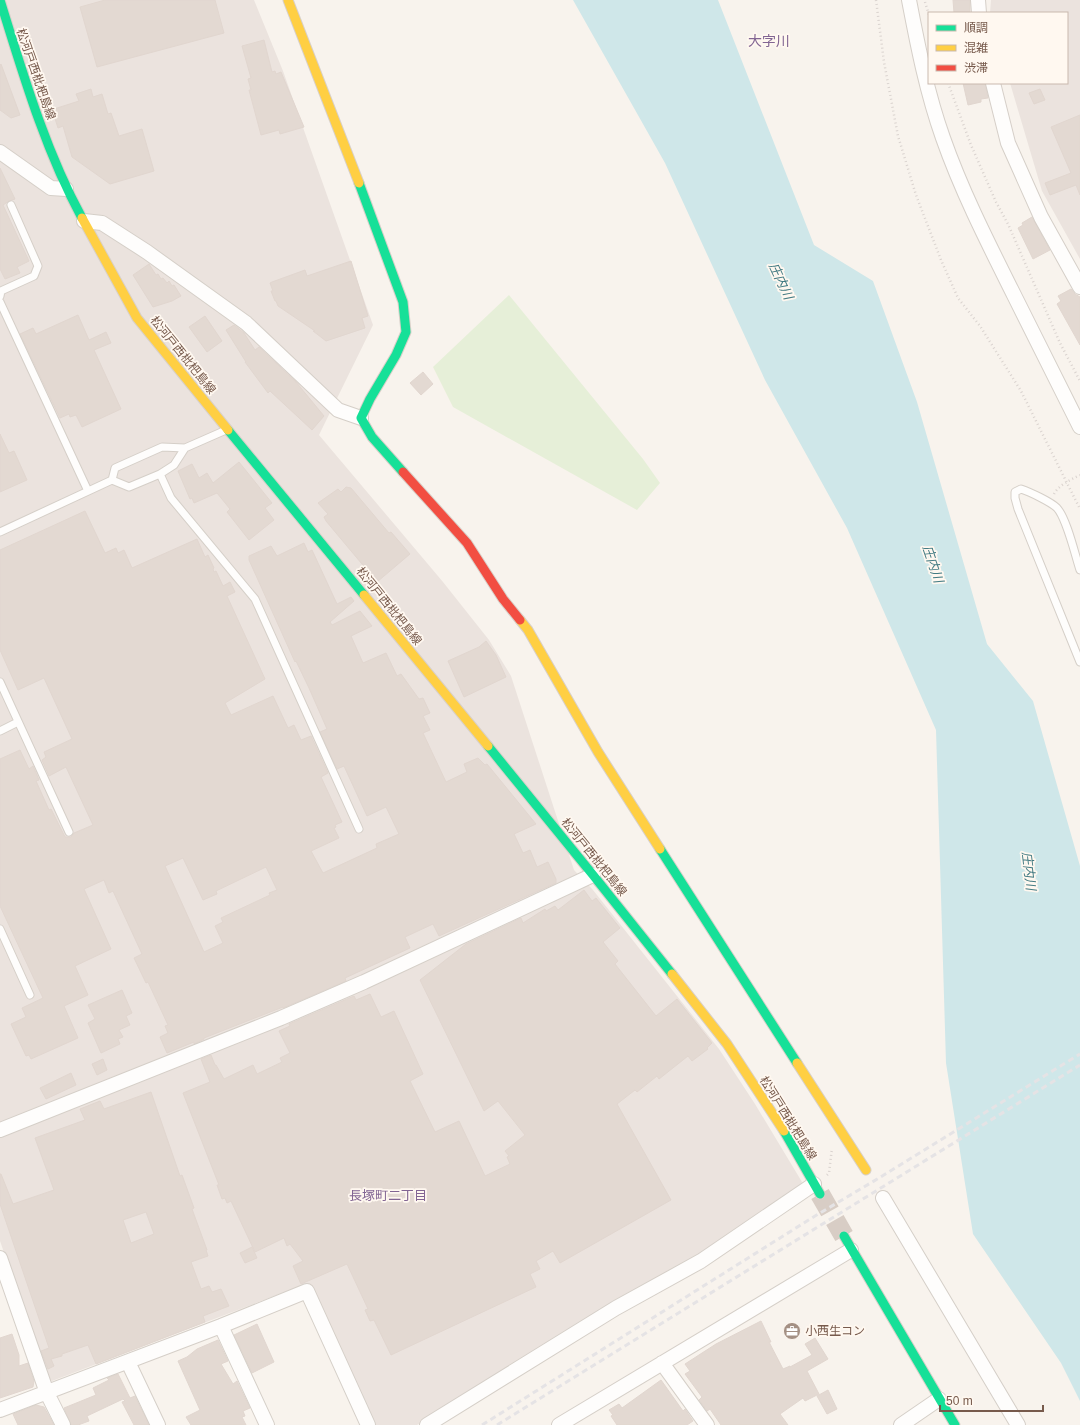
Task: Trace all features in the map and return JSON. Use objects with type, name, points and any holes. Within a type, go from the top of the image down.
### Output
[{"type":"main road","name":"松河戸西枇杷島線","points":[[0,0],[29,95],[66,189],[137,318],[594,875],[727,1044],[789,1140],[817,1189]]},
{"type":"main road","points":[[288,0],[379,234],[403,302],[406,332],[396,355],[370,399],[361,418],[372,437],[467,543],[503,599],[528,630],[598,752],[866,1170]]},
{"type":"main road","points":[[844,1236],[954,1425]]},
{"type":"street","points":[[909,0],[929,95],[943,138],[962,186],[985,238],[1080,427]]},
{"type":"street","points":[[978,0],[979,12]]},
{"type":"street","points":[[993,84],[1008,143],[1041,217],[1080,287]]},
{"type":"street","points":[[0,152],[51,188],[66,189]]},
{"type":"street","points":[[84,221],[102,222],[148,252],[246,324],[338,410],[361,418]]},
{"type":"street","points":[[0,1130],[281,1018],[364,982],[594,875]]},
{"type":"street","points":[[427,1425],[616,1308],[701,1261],[817,1189]]},
{"type":"street","points":[[884,1198],[1018,1425]]},
{"type":"street","points":[[559,1425],[576,1420],[662,1363],[852,1250]]},
{"type":"street","points":[[0,1258],[47,1393],[63,1425]]},
{"type":"street","points":[[0,1410],[221,1326],[307,1291],[368,1425]]},
{"type":"street","points":[[221,1326],[267,1425]]},
{"type":"street","points":[[128,1362],[158,1425]]},
{"type":"street","points":[[662,1363],[707,1425]]},
{"type":"street","points":[[901,1425],[939,1399]]},
{"type":"lane","points":[[0,296],[1,291],[34,276],[38,266],[11,205]]},
{"type":"lane","points":[[0,302],[88,491]]},
{"type":"lane","points":[[112,480],[115,468],[162,447],[185,448],[228,429]]},
{"type":"lane","points":[[0,532],[112,480],[129,487],[160,474],[174,465],[185,448]]},
{"type":"lane","points":[[160,474],[171,498],[255,599],[359,829]]},
{"type":"lane","points":[[1080,570],[1064,519],[1057,508],[1030,492],[1021,489],[1015,492],[1018,509],[1080,662]]},
{"type":"lane","points":[[0,682],[69,832]]},
{"type":"lane","points":[[0,731],[18,722]]},
{"type":"lane","points":[[0,929],[30,995]]},
{"type":"path","points":[[876,0],[884,62],[898,136],[916,195],[941,260],[958,298],[980,326],[1021,391],[1080,509]]},
{"type":"path","points":[[924,0],[928,12]]},
{"type":"path","points":[[948,84],[971,145],[996,202],[1008,224],[1060,343],[1080,381]]},
{"type":"path","points":[[1049,503],[1057,489],[1080,475]]},
{"type":"path","points":[[817,1189],[829,1173],[833,1144]]},
{"type":"shaded area","points":[[0,0],[254,0],[283,71],[373,325],[319,435],[443,582],[489,640],[511,676],[574,870],[593,890],[719,1049],[755,1104],[802,1182],[798,1191],[704,1253],[612,1303],[417,1425],[373,1425],[306,1284],[52,1381],[48,1378],[0,1241]]},
{"type":"shaded area","points":[[991,0],[1080,0],[1080,259],[1042,191],[1010,84],[1068,84],[1068,12],[990,12]]},
{"type":"green space","points":[[509,295],[643,459],[660,483],[637,510],[453,407],[433,367]]},
{"type":"water","name":"庄内川","points":[[573,0],[718,0],[814,245],[873,281],[917,402],[987,644],[1033,701],[1080,866],[1080,1401],[1061,1363],[973,1234],[946,1063],[936,730],[847,528],[765,380],[665,163]]},
{"type":"building","points":[[105,0],[215,0],[224,33],[97,67],[80,7]]},
{"type":"building","points":[[953,0],[970,0],[970,12],[954,12]]},
{"type":"building","points":[[264,40],[272,72],[275,71],[276,74],[281,72],[304,127],[280,134],[279,130],[261,135],[249,90],[251,90],[248,79],[251,78],[242,46]]},
{"type":"building","points":[[1,64],[20,115],[11,118],[0,110]]},
{"type":"building","points":[[963,84],[985,84],[988,98],[981,99],[981,102],[968,105]]},
{"type":"building","points":[[91,89],[93,97],[102,94],[108,114],[111,113],[119,136],[142,129],[154,171],[110,184],[72,157],[63,126],[58,128],[53,112],[55,112],[54,109],[79,101],[76,94]]},
{"type":"building","points":[[1040,89],[1045,100],[1034,104],[1029,93]]},
{"type":"building","points":[[1080,115],[1080,195],[1076,185],[1050,195],[1045,183],[1071,173],[1051,127]]},
{"type":"building","points":[[0,168],[15,199],[3,205],[29,261],[17,267],[20,273],[5,279],[0,269]]},
{"type":"building","points":[[1032,217],[1050,250],[1033,259],[1018,228],[1023,225],[1022,223]]},
{"type":"building","points":[[351,261],[368,316],[362,318],[365,328],[326,341],[313,331],[315,331],[278,306],[275,301],[270,283],[305,270],[307,276]]},
{"type":"building","points":[[149,264],[156,275],[158,274],[161,279],[163,278],[167,283],[169,281],[172,286],[174,285],[181,296],[172,301],[153,307],[133,275]]},
{"type":"building","points":[[1071,289],[1080,297],[1080,345],[1057,304],[1061,301],[1058,296]]},
{"type":"building","points":[[78,315],[89,340],[106,332],[111,343],[94,350],[121,409],[82,427],[76,415],[70,417],[69,414],[60,418],[20,334],[33,328],[36,334]]},
{"type":"building","points":[[205,316],[222,341],[207,352],[189,327]]},
{"type":"building","points":[[234,325],[244,333],[255,350],[259,347],[296,382],[324,416],[312,430],[270,391],[268,393],[245,362],[226,330]]},
{"type":"building","points":[[423,372],[433,384],[421,395],[410,383]]},
{"type":"building","points":[[0,434],[9,453],[14,451],[27,480],[0,492]]},
{"type":"building","points":[[239,462],[272,503],[265,508],[274,520],[249,540],[227,512],[230,509],[217,493],[194,503],[192,498],[190,499],[178,471],[192,464],[199,478],[207,473],[213,483]]},
{"type":"building","points":[[346,487],[351,488],[389,533],[391,532],[410,554],[377,582],[326,521],[324,517],[328,514],[318,503],[338,489],[341,492]]},
{"type":"building","points":[[85,511],[105,553],[116,548],[118,553],[124,550],[132,568],[197,539],[205,557],[208,555],[214,568],[214,572],[216,571],[223,586],[230,582],[235,592],[227,596],[265,679],[225,703],[231,715],[273,696],[288,728],[294,725],[301,740],[311,736],[328,773],[321,777],[342,822],[335,825],[336,827],[334,828],[339,838],[311,851],[323,873],[377,848],[376,844],[399,834],[386,807],[367,816],[344,766],[337,769],[320,732],[327,729],[249,560],[249,556],[271,546],[277,556],[304,543],[308,552],[312,550],[337,604],[351,597],[354,601],[330,622],[332,625],[360,611],[372,626],[351,636],[363,663],[386,653],[397,676],[401,674],[419,699],[423,698],[430,713],[423,716],[430,730],[423,733],[446,782],[467,772],[464,764],[478,758],[485,765],[487,764],[536,824],[514,834],[523,853],[530,850],[537,867],[548,862],[556,879],[556,883],[439,936],[433,924],[405,937],[410,948],[345,978],[346,981],[283,1008],[204,1038],[194,1044],[194,1042],[167,1053],[160,1037],[168,1033],[165,1026],[168,1025],[148,982],[146,983],[134,958],[142,954],[113,891],[109,893],[104,880],[84,889],[111,949],[75,966],[88,995],[64,1006],[78,1038],[31,1059],[29,1055],[26,1056],[11,1024],[26,1017],[22,1008],[43,998],[0,906],[0,759],[20,750],[29,769],[33,766],[39,780],[36,781],[49,810],[51,809],[65,837],[71,837],[74,833],[93,825],[66,767],[49,776],[42,760],[46,757],[44,752],[72,739],[44,678],[18,690],[0,650],[0,550]],"holes":[[[183,858],[203,900],[217,894],[216,891],[266,867],[277,890],[269,893],[270,895],[221,918],[223,922],[215,926],[223,943],[204,952],[165,866]]]},
{"type":"building","points":[[486,641],[496,655],[506,677],[464,697],[448,661],[479,647]]},
{"type":"building","points":[[584,890],[592,901],[596,898],[620,928],[603,942],[618,961],[615,964],[656,1016],[677,999],[712,1043],[707,1048],[708,1049],[692,1061],[688,1056],[659,1079],[657,1076],[637,1092],[635,1090],[617,1104],[671,1200],[560,1263],[553,1251],[536,1261],[540,1269],[530,1274],[536,1287],[391,1355],[374,1320],[370,1321],[365,1310],[368,1309],[347,1264],[301,1284],[293,1266],[303,1261],[290,1244],[287,1246],[284,1238],[255,1252],[231,1201],[227,1203],[225,1198],[222,1199],[217,1185],[219,1185],[183,1093],[210,1082],[201,1059],[211,1055],[215,1065],[224,1079],[253,1065],[257,1074],[282,1062],[280,1058],[290,1053],[279,1031],[290,1026],[289,1024],[354,996],[356,1000],[370,994],[381,1017],[394,1011],[423,1074],[410,1081],[435,1132],[459,1121],[485,1176],[510,1164],[507,1157],[509,1156],[505,1151],[525,1135],[498,1101],[484,1111],[420,980],[466,944],[521,918],[523,923],[545,909],[546,911],[555,906],[558,910]]},
{"type":"building","points":[[122,990],[132,1013],[126,1016],[130,1025],[119,1030],[123,1037],[118,1039],[120,1044],[101,1053],[88,1023],[95,1019],[88,1005]]},
{"type":"building","points":[[103,1059],[107,1070],[97,1075],[92,1064]]},
{"type":"building","points":[[71,1073],[76,1085],[46,1099],[40,1088]]},
{"type":"building","points":[[151,1092],[180,1176],[182,1175],[194,1208],[192,1209],[207,1250],[208,1256],[191,1262],[201,1289],[209,1286],[212,1292],[221,1289],[229,1306],[203,1316],[205,1322],[96,1364],[88,1345],[51,1359],[54,1366],[48,1369],[41,1351],[49,1348],[0,1204],[0,1174],[13,1204],[54,1190],[35,1138],[85,1120],[80,1109],[100,1101],[104,1109]],"holes":[[[146,1212],[154,1234],[131,1243],[123,1220]]]},
{"type":"building","points":[[252,1247],[257,1258],[245,1263],[240,1253]]},
{"type":"building","points":[[761,1321],[771,1342],[769,1342],[783,1369],[790,1367],[812,1355],[805,1344],[815,1338],[828,1359],[807,1371],[819,1394],[805,1401],[803,1398],[780,1414],[788,1425],[721,1425],[710,1409],[707,1411],[699,1400],[702,1397],[685,1374],[690,1371],[685,1364],[716,1344]]},
{"type":"building","points":[[257,1324],[274,1362],[252,1373],[234,1335]]},
{"type":"building","points":[[12,1334],[19,1355],[19,1366],[28,1363],[34,1381],[33,1387],[0,1398],[0,1338]]},
{"type":"building","points":[[218,1340],[228,1361],[221,1364],[233,1384],[237,1381],[250,1408],[243,1411],[245,1416],[242,1417],[246,1425],[191,1425],[186,1417],[200,1410],[178,1361],[187,1357],[197,1349]]},
{"type":"building","points":[[118,1374],[130,1398],[135,1396],[149,1425],[134,1425],[122,1402],[125,1401],[123,1399],[87,1416],[89,1421],[78,1425],[71,1425],[64,1408],[96,1395],[93,1388],[109,1380],[107,1378]]},
{"type":"building","points":[[661,1380],[683,1411],[685,1409],[693,1421],[687,1425],[617,1425],[609,1410],[619,1404],[622,1408]]},
{"type":"building","points":[[828,1390],[837,1409],[827,1414],[817,1396]]},
{"type":"building","points":[[36,1405],[44,1407],[54,1425],[18,1425],[13,1414]]},
{"type":"tunnel","points":[[820,1194],[844,1236]]},
{"type":"railway","points":[[482,1425],[815,1216],[1080,1054]]},
{"type":"railway","points":[[497,1425],[1080,1065]]},
{"type":"traffic: fast","points":[[0,0],[26,84],[46,139],[82,218]]},
{"type":"traffic: fast","points":[[359,183],[403,302],[406,332],[396,355],[370,399],[361,418],[372,437],[403,472]]},
{"type":"traffic: fast","points":[[228,430],[364,595]]},
{"type":"traffic: fast","points":[[488,746],[672,974]]},
{"type":"traffic: fast","points":[[660,849],[797,1063]]},
{"type":"traffic: fast","points":[[784,1131],[820,1194]]},
{"type":"traffic: fast","points":[[844,1236],[955,1425]]},
{"type":"traffic: slow","points":[[288,0],[359,183]]},
{"type":"traffic: slow","points":[[82,218],[137,318],[228,430]]},
{"type":"traffic: slow","points":[[364,595],[488,746]]},
{"type":"traffic: slow","points":[[520,620],[528,630],[598,752],[660,849]]},
{"type":"traffic: slow","points":[[672,974],[727,1044],[784,1131]]},
{"type":"traffic: slow","points":[[797,1063],[866,1170]]},
{"type":"traffic: jam","points":[[403,472],[467,543],[503,599],[520,620]]},
{"type":"place","name":"小西生コン","points":[[792,1331]]},
{"type":"district","name":"大字川","points":[[769,41]]},
{"type":"district","name":"長塚町二丁目","points":[[388,1195]]}]
